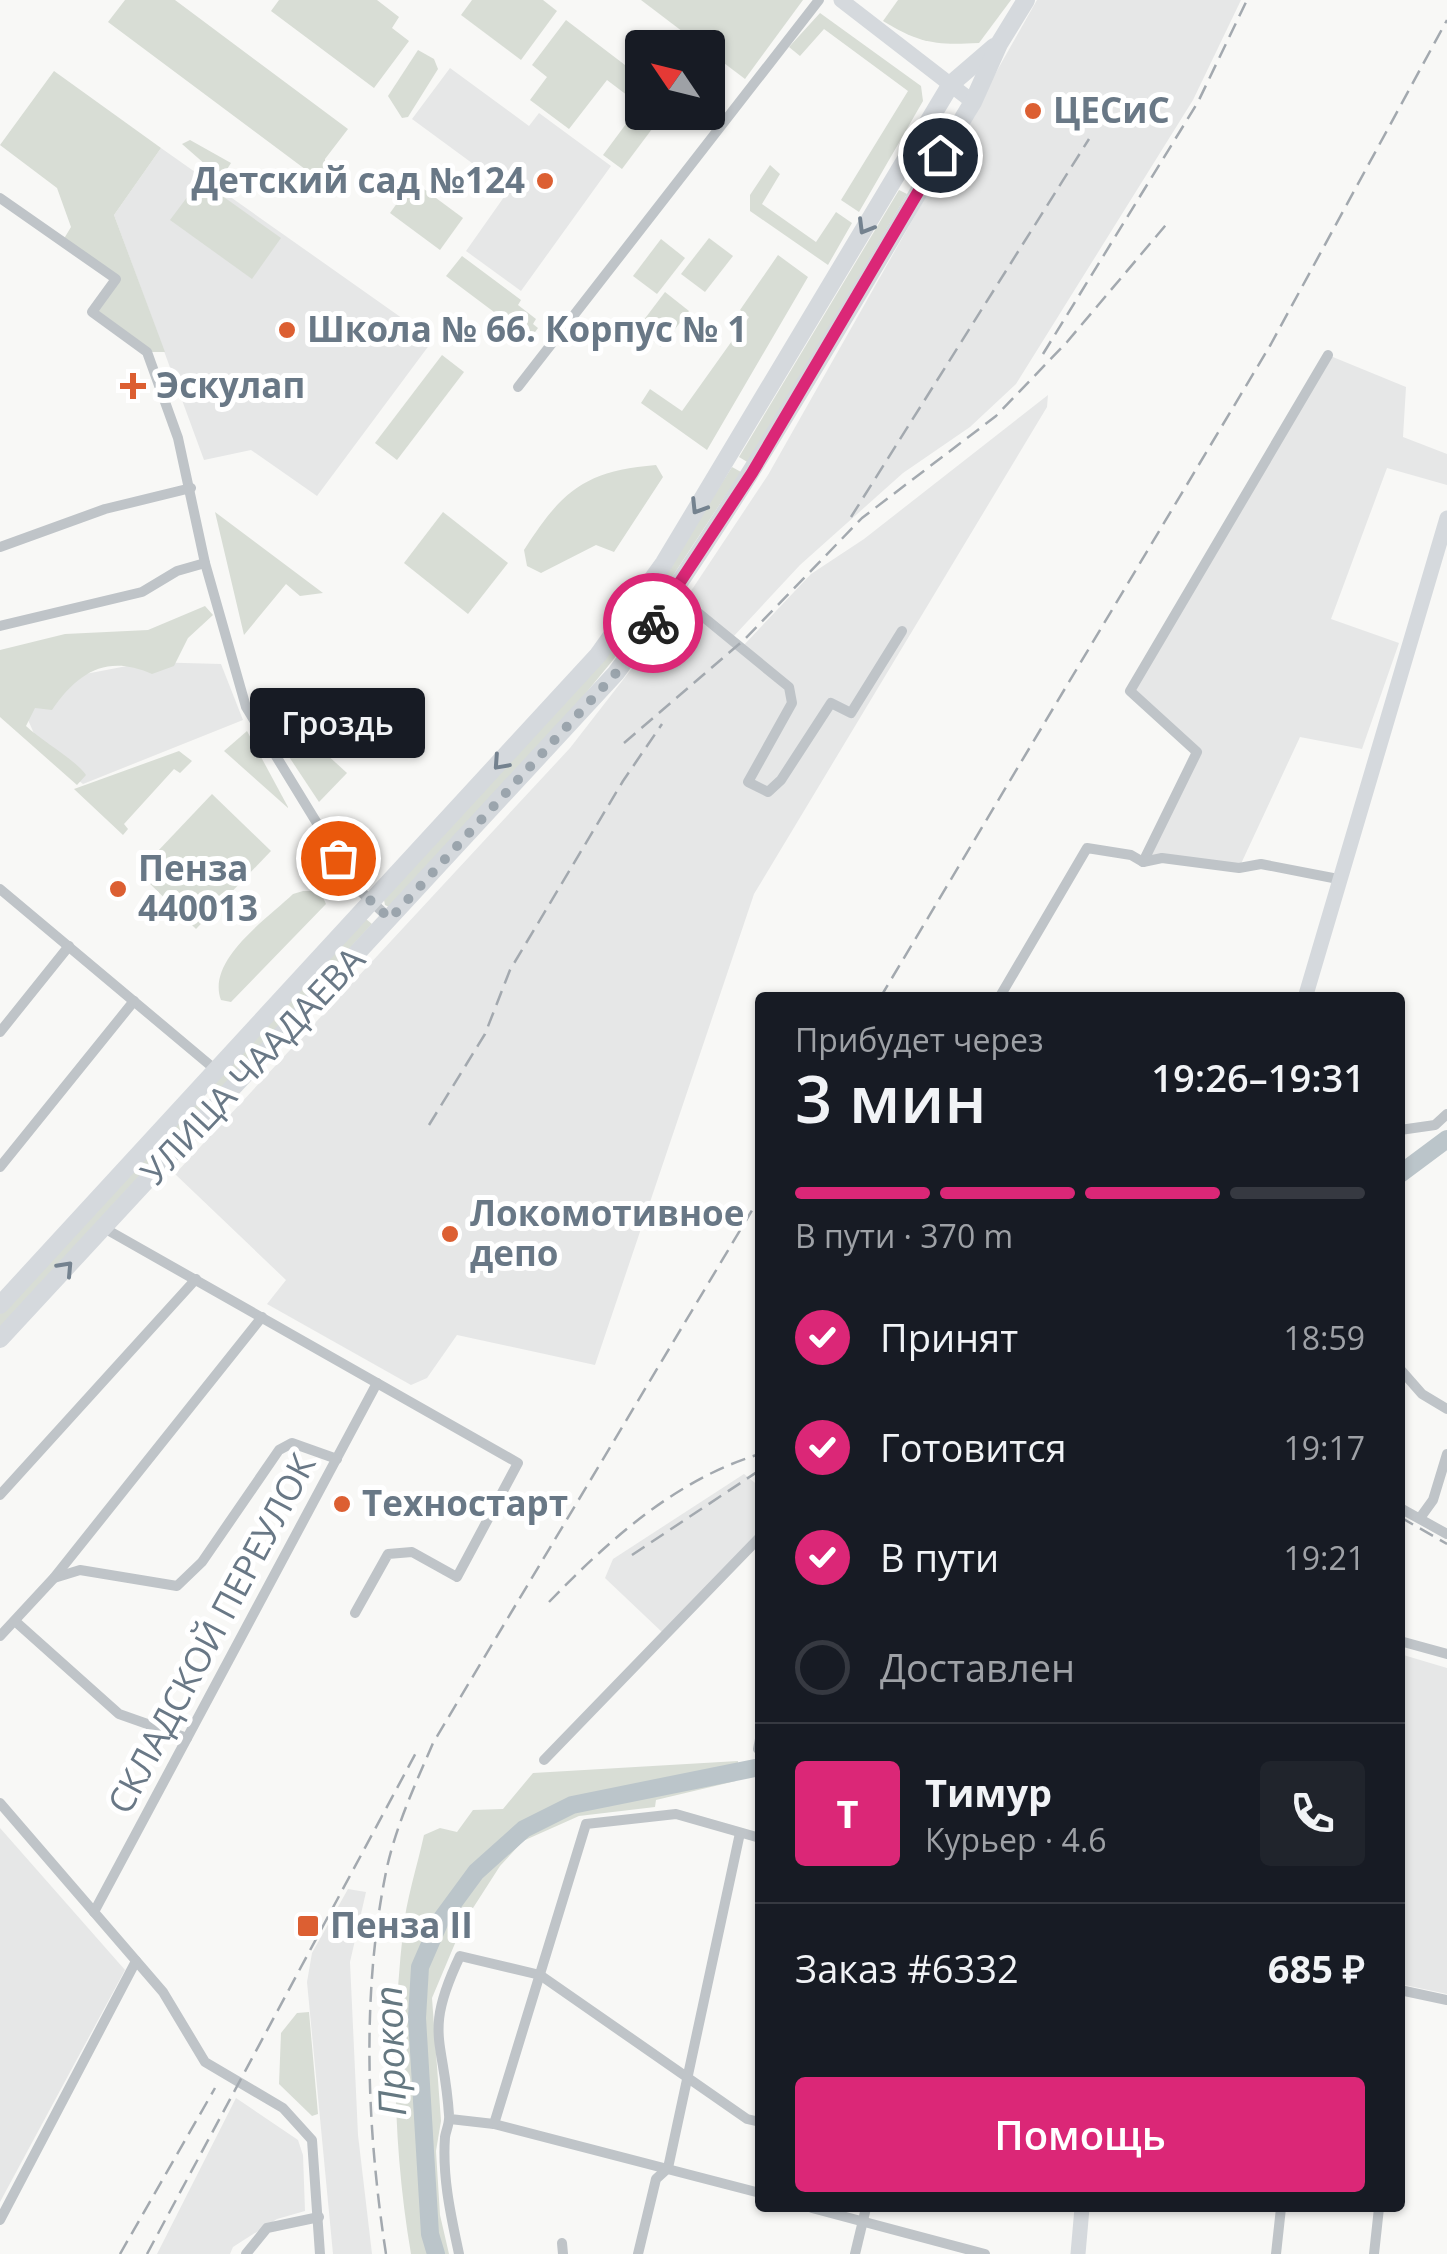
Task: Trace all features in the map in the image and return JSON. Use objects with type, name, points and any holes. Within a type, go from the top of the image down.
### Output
[{"type":"main road","points":[[841,0],[972,102]]},
{"type":"main road","name":"УЛИЦА ЧААДАЕВА","points":[[0,1339],[616,673],[752,473],[972,102],[999,44],[1026,0]]},
{"type":"main road","name":"УЛИЦА ЧААДАЕВА","points":[[0,1306],[598,656],[664,563],[952,84],[999,44]]},
{"type":"main road","points":[[1306,992],[1447,518]]},
{"type":"main road","points":[[1078,2254],[1082,2212]]},
{"type":"street","points":[[518,387],[819,0]]},
{"type":"street","points":[[0,198],[116,279],[92,312],[147,352],[191,488],[205,562],[246,707],[356,887],[390,919]]},
{"type":"street","points":[[1142,862],[1197,752],[1130,691],[1328,355]]},
{"type":"street","points":[[0,548],[105,509],[191,488]]},
{"type":"street","points":[[0,626],[142,592],[177,571],[205,562]]},
{"type":"street","points":[[674,593],[790,688],[792,703],[748,782],[768,792],[781,780],[831,703],[851,713],[902,631]]},
{"type":"street","points":[[1003,992],[1087,848],[1130,854],[1142,862],[1162,858],[1239,868],[1261,864],[1338,879]]},
{"type":"street","points":[[0,889],[217,1071]]},
{"type":"street","points":[[0,1032],[70,946]]},
{"type":"street","points":[[0,1167],[134,1001]]},
{"type":"street","points":[[1405,1129],[1435,1124],[1447,1114]]},
{"type":"street","points":[[1435,1124],[1440,1137]]},
{"type":"street","points":[[104,1228],[518,1463],[458,1577],[412,1552],[388,1554],[355,1613]]},
{"type":"street","points":[[0,1496],[196,1279]]},
{"type":"street","points":[[0,1636],[53,1579],[262,1317]]},
{"type":"street","points":[[1405,1375],[1422,1394],[1447,1409]]},
{"type":"street","name":"СКЛАДСКОЙ ПЕРЕУЛОК","points":[[94,1912],[378,1383]]},
{"type":"street","points":[[53,1579],[80,1570],[176,1586],[202,1562],[279,1450],[292,1443],[336,1459]]},
{"type":"street","points":[[1420,1518],[1433,1500],[1447,1454]]},
{"type":"street","points":[[1405,1510],[1447,1534]]},
{"type":"street","points":[[544,1760],[755,1542]]},
{"type":"street","points":[[16,1622],[118,1714],[187,1738]]},
{"type":"street","points":[[1405,1642],[1447,1654]]},
{"type":"street","points":[[0,1803],[163,1992],[204,2062],[283,2108],[312,2140],[320,2254]]},
{"type":"street","points":[[494,2124],[586,1824],[676,1814],[755,1837]]},
{"type":"street","points":[[638,2254],[656,2178],[668,2168],[740,1833]]},
{"type":"street","points":[[460,2254],[448,2204],[445,2135],[450,2119],[436,2040],[439,2000],[460,1956],[540,1975],[755,2121]]},
{"type":"street","points":[[0,2220],[136,1961]]},
{"type":"street","points":[[1405,1991],[1447,2000]]},
{"type":"street","points":[[450,2119],[494,2124],[755,2192]]},
{"type":"street","points":[[828,2212],[985,2254]]},
{"type":"street","points":[[855,2254],[865,2212]]},
{"type":"street","points":[[1276,2254],[1281,2212]]},
{"type":"street","points":[[1374,2254],[1379,2212]]},
{"type":"street","points":[[246,2254],[267,2228],[318,2217]]},
{"type":"shaded area","points":[[125,0],[175,0],[348,129],[325,159],[325,184],[108,22]]},
{"type":"shaded area","points":[[279,0],[377,0],[399,17],[392,28],[409,41],[374,88],[271,11]]},
{"type":"shaded area","points":[[472,0],[543,0],[557,11],[521,60],[461,15]]},
{"type":"shaded area","points":[[641,0],[803,0],[745,79],[725,64],[725,30],[680,30]]},
{"type":"shaded area","points":[[898,0],[1011,0],[979,43],[951,44],[918,39],[883,21]]},
{"type":"shaded area","points":[[1037,0],[1241,0],[1193,100],[1016,384],[970,427],[903,473],[800,565],[733,637],[742,647],[811,574],[864,539],[1048,395],[1047,407],[754,894],[595,1365],[457,1335],[427,1378],[411,1385],[267,1304],[286,1280],[175,1174],[570,748],[685,600],[768,475]]},
{"type":"shaded area","points":[[820,13],[921,86],[923,101],[859,212],[841,200],[908,91],[824,29],[800,56],[789,47]]},
{"type":"shaded area","points":[[566,20],[625,65],[625,94],[607,80],[569,129],[530,100],[547,77],[532,65]]},
{"type":"shaded area","points":[[418,50],[434,59],[438,69],[408,117],[402,118],[388,96]]},
{"type":"shaded area","name":"Детский сад №124","points":[[450,68],[529,126],[539,113],[611,166],[521,291],[466,251],[504,197],[486,184],[491,177],[412,119]]},
{"type":"shaded area","points":[[54,71],[161,148],[114,215],[165,352],[147,352],[92,312],[116,279],[62,242],[71,227],[57,188],[0,145]]},
{"type":"shaded area","points":[[939,117],[945,117],[948,123],[916,181],[904,175]]},
{"type":"shaded area","points":[[625,125],[625,130],[651,130],[622,169],[603,155]]},
{"type":"shaded area","points":[[190,140],[231,163],[224,174],[206,165],[182,144]]},
{"type":"shaded area","name":"Школа № 66. Корпус № 1","points":[[161,148],[433,340],[317,496],[251,450],[204,460],[114,215]]},
{"type":"shaded area","points":[[770,165],[780,174],[762,204],[816,242],[836,212],[852,223],[828,265],[750,211],[750,195]]},
{"type":"shaded area","points":[[200,180],[281,238],[252,279],[170,220]]},
{"type":"shaded area","points":[[413,181],[463,218],[440,250],[390,213]]},
{"type":"shaded area","points":[[899,190],[907,194],[749,463],[739,457]]},
{"type":"shaded area","points":[[709,238],[733,256],[705,292],[681,274]]},
{"type":"shaded area","points":[[661,239],[685,258],[657,294],[633,276]]},
{"type":"shaded area","points":[[778,255],[808,277],[707,450],[641,403],[650,389],[682,411],[749,317],[740,310]]},
{"type":"shaded area","points":[[462,256],[521,300],[518,305],[536,319],[533,324],[538,328],[530,339],[446,276]]},
{"type":"shaded area","points":[[665,292],[689,311],[661,347],[637,329]]},
{"type":"shaded area","points":[[442,355],[464,372],[397,460],[375,443]]},
{"type":"shaded area","points":[[1328,355],[1406,387],[1403,437],[1447,454],[1447,485],[1387,468],[1331,619],[1399,643],[1362,749],[1300,737],[1239,868],[1162,858],[1143,862],[1197,752],[1130,691]]},
{"type":"shaded area","points":[[656,465],[663,477],[614,552],[596,545],[541,573],[527,566],[524,550],[551,513],[577,488],[610,473]]},
{"type":"shaded area","points":[[732,467],[741,472],[636,632],[581,699],[389,907],[385,905],[384,900],[630,628]]},
{"type":"shaded area","points":[[215,512],[323,593],[300,596],[286,584],[244,635]]},
{"type":"shaded area","points":[[443,512],[508,563],[468,614],[404,563]]},
{"type":"shaded area","points":[[205,606],[213,615],[188,638],[174,666],[152,674],[121,666],[95,670],[72,686],[52,710],[35,708],[26,726],[81,769],[86,775],[77,785],[0,717],[0,650],[65,634],[148,630]]},
{"type":"shaded area","points":[[148,662],[221,664],[243,720],[83,784],[42,752],[22,706],[80,675]]},
{"type":"shaded area","points":[[267,700],[347,773],[319,802],[258,710]]},
{"type":"shaded area","points":[[247,731],[288,807],[288,808],[224,751]]},
{"type":"shaded area","points":[[179,751],[192,761],[180,773],[174,769],[124,824],[128,829],[123,835],[74,789]]},
{"type":"shaded area","points":[[212,794],[271,851],[196,929],[138,872]]},
{"type":"shaded area","points":[[320,891],[326,904],[231,1002],[221,1000],[222,970],[230,955],[269,915],[293,894]]},
{"type":"shaded area","points":[[366,919],[372,924],[215,1095],[208,1089]]},
{"type":"shaded area","points":[[198,1102],[203,1107],[0,1327],[0,1314]]},
{"type":"shaded area","points":[[744,1474],[755,1483],[755,1535],[663,1633],[605,1578],[613,1559]]},
{"type":"shaded area","points":[[1405,1655],[1447,1668],[1447,1994],[1405,1985]]},
{"type":"shaded area","points":[[738,1761],[736,1781],[656,1800],[655,1807],[579,1816],[523,1841],[500,1866],[464,1922],[432,1998],[441,2121],[436,2151],[440,2215],[449,2254],[411,2254],[397,2134],[397,2013],[404,1920],[424,1835],[440,1828],[457,1832],[473,1810],[503,1809],[533,1773]]},
{"type":"shaded area","points":[[0,1828],[125,1970],[0,2202]]},
{"type":"shaded area","points":[[348,1889],[366,1892],[350,1962],[358,2135],[372,2254],[333,2254],[307,1982],[312,1953]]},
{"type":"shaded area","points":[[309,2012],[318,2114],[312,2116],[279,2084],[281,2033],[297,2013]]},
{"type":"shaded area","points":[[236,2098],[298,2140],[303,2155],[305,2211],[277,2219],[233,2247],[230,2254],[157,2254]]},
{"type":"waterway","name":"Прокоп","points":[[1405,1170],[1447,1139]]},
{"type":"waterway","name":"Прокоп","points":[[436,2254],[430,2234],[417,2018],[420,1967],[440,1921],[476,1872],[524,1829],[572,1805],[755,1768]]},
{"type":"railway","points":[[1043,354],[1198,102],[1247,0]]},
{"type":"railway","points":[[884,992],[1271,344],[1447,20]]},
{"type":"railway","points":[[851,517],[1089,139]]},
{"type":"railway","points":[[624,743],[745,639],[862,518],[996,416],[1067,342],[1170,220]]},
{"type":"railway","points":[[429,1125],[485,1034],[510,970],[623,781],[662,724]]},
{"type":"railway","points":[[386,2254],[374,2160],[370,2015],[378,1919],[400,1823],[433,1743],[755,1205]]},
{"type":"railway","points":[[549,1602],[645,1515],[700,1479],[755,1456]]},
{"type":"railway","points":[[632,1555],[755,1473]]},
{"type":"railway","points":[[1405,1520],[1447,1544]]},
{"type":"railway","points":[[147,2254],[418,1749]]},
{"type":"railway","points":[[120,2254],[215,2088]]},
{"type":"way so far","points":[[338,858],[356,887],[390,919],[616,673],[653,623]]},
{"type":"place","name":"ЦЕСиС","points":[[1033,111]]},
{"type":"place","name":"Детский сад №124","points":[[545,181]]},
{"type":"place","name":"Школа № 66. Корпус № 1","points":[[287,330]]},
{"type":"place","name":"Эскулап","points":[[133,386]]},
{"type":"place","name":"Гроздь","points":[[338,858]]},
{"type":"place","name":"Пенза 440013","points":[[118,889]]},
{"type":"place","name":"Локомотивное депо","points":[[450,1234]]},
{"type":"place","name":"Техностарт","points":[[342,1504]]},
{"type":"place","name":"Пенза II","points":[[308,1926]]},
{"type":"route","points":[[653,623],[752,473],[940,155]]}]
